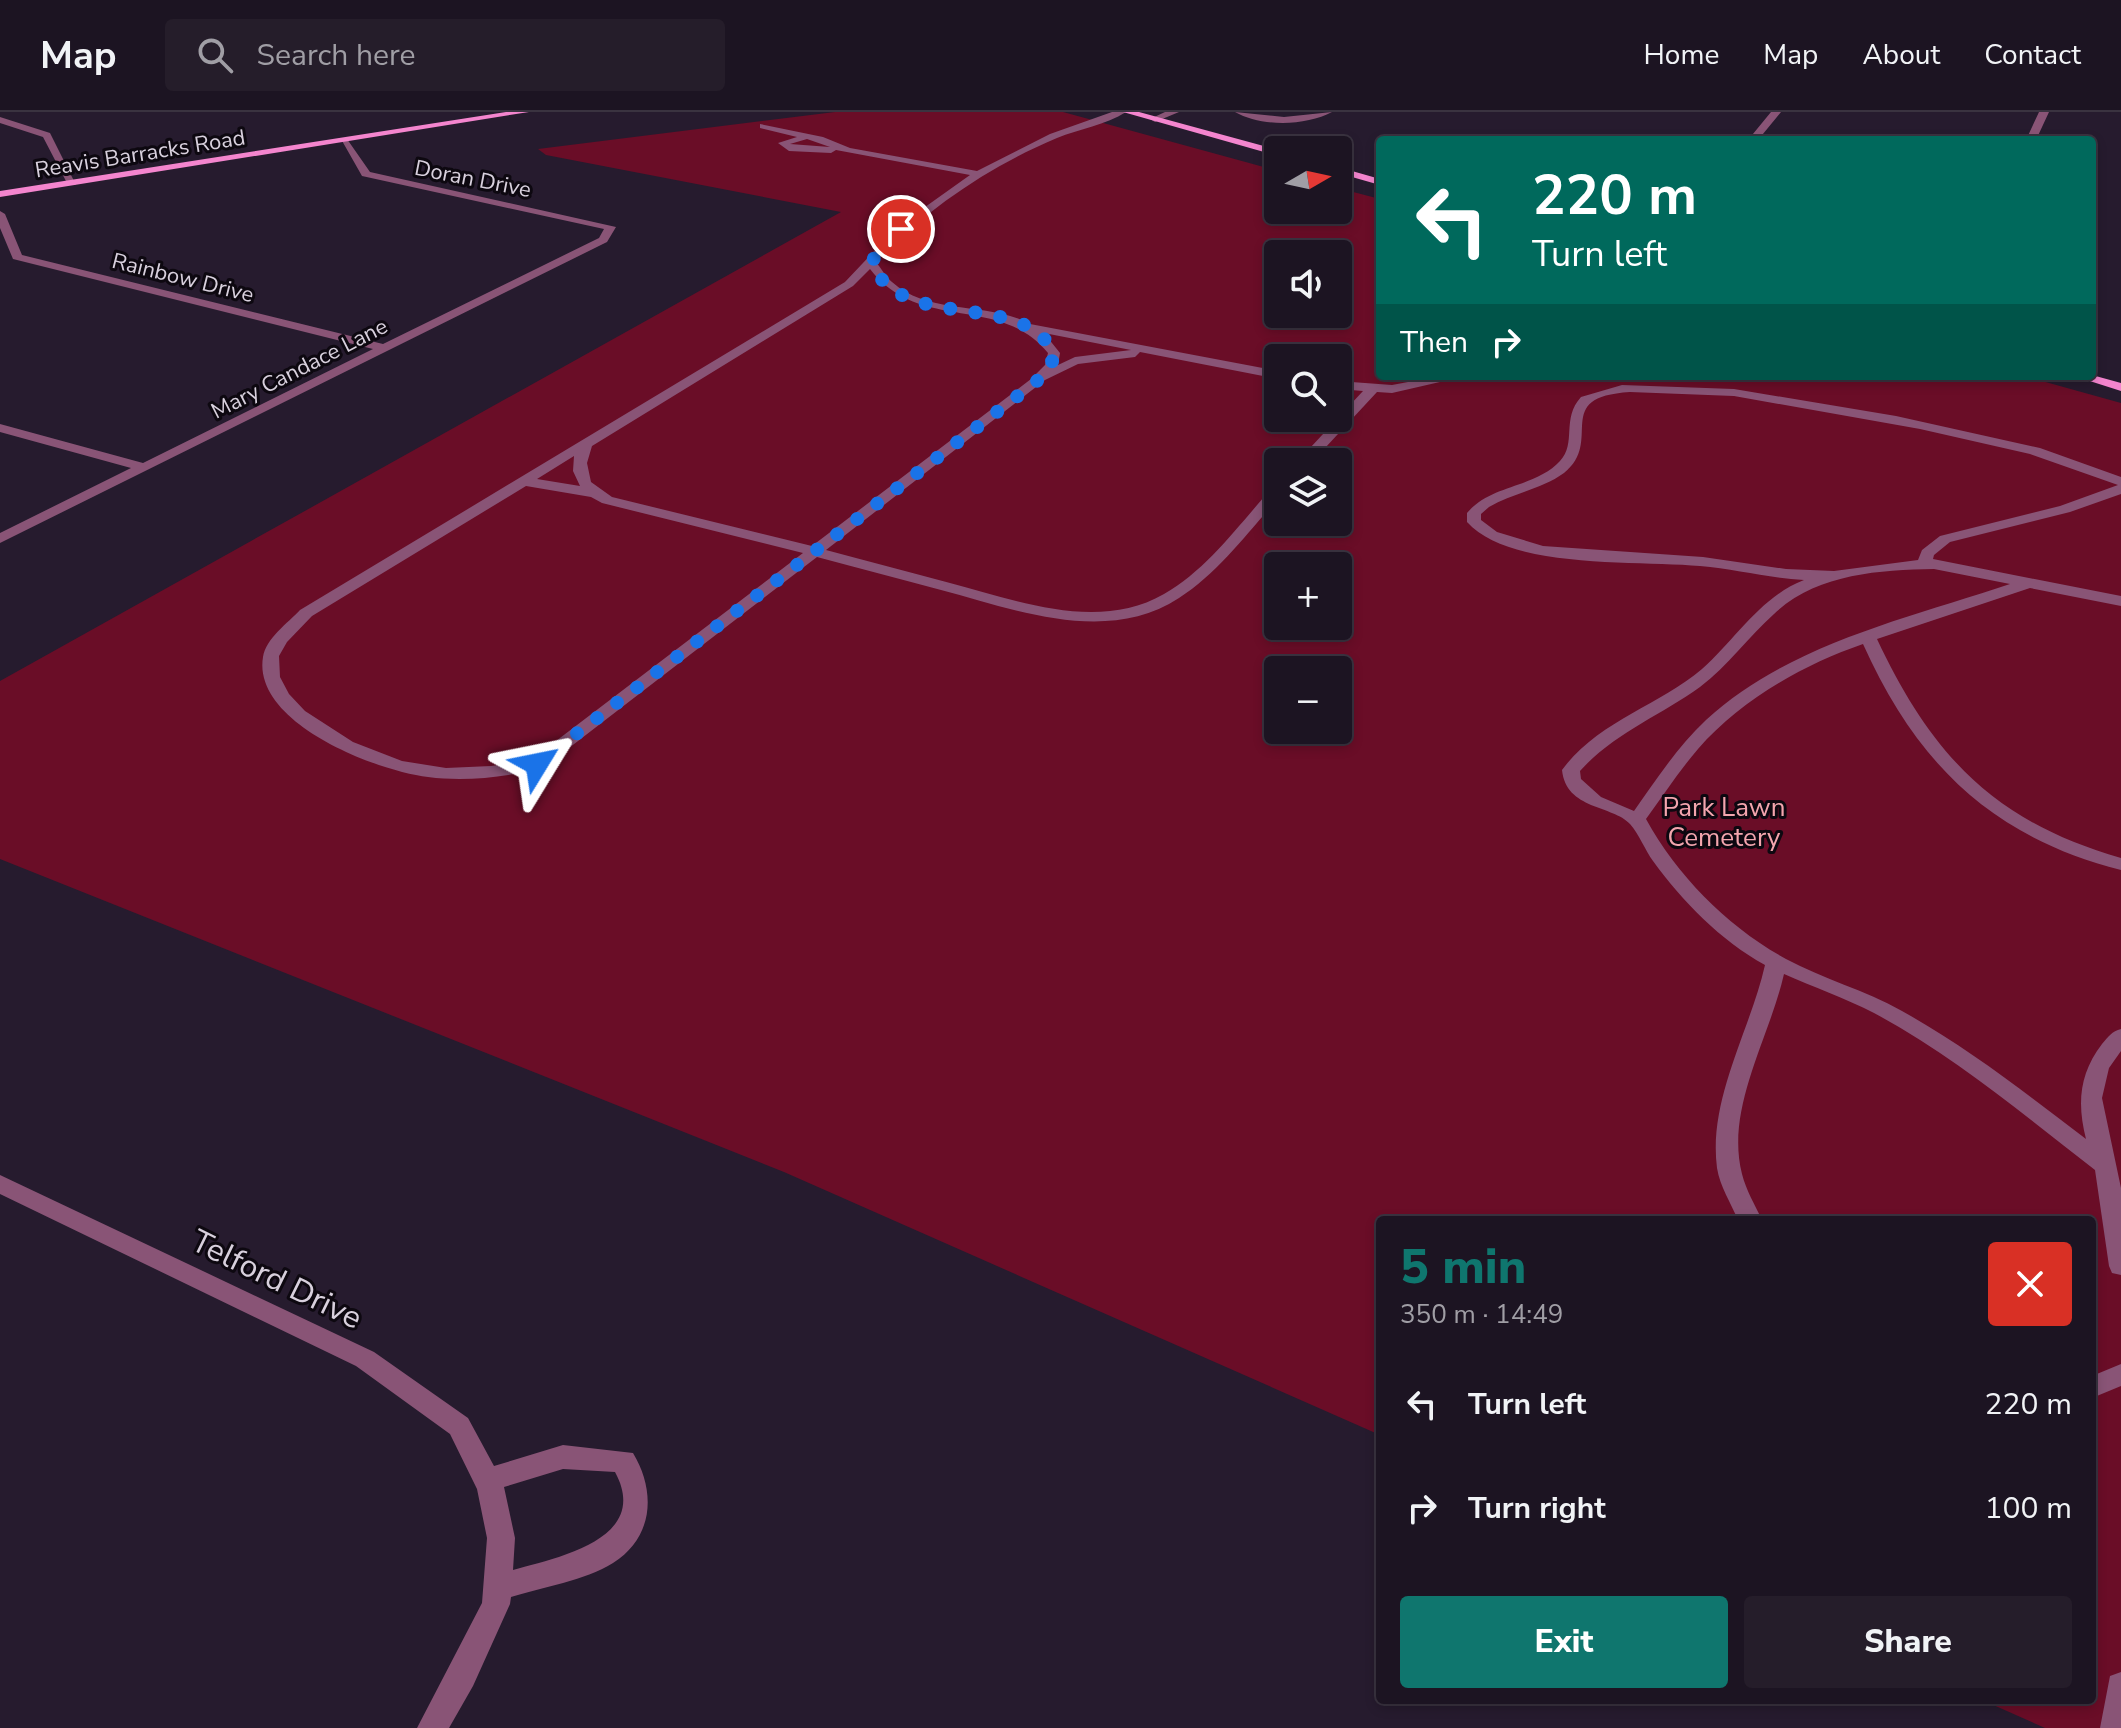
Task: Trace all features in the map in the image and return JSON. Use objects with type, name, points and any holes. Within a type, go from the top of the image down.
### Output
[{"type":"main road","name":"Reavis Barracks Road","points":[[0,194],[524,112]]},
{"type":"main road","points":[[1128,112],[1264,149]]},
{"type":"main road","points":[[1352,174],[1376,181]]},
{"type":"main road","points":[[2095,380],[2121,387]]},
{"type":"street","points":[[1121,112],[1053,136],[1004,158],[901,229],[849,284],[306,613],[287,632],[271,656],[272,678],[288,705],[317,731],[371,756],[412,769],[448,774],[483,774],[537,764],[1036,382],[1075,361],[1117,354],[1163,352]]},
{"type":"street","points":[[1155,119],[1174,112]]},
{"type":"street","points":[[1240,112],[1267,121],[1294,120],[1327,112]]},
{"type":"street","points":[[1756,136],[1776,112]]},
{"type":"street","points":[[2033,136],[2044,112]]},
{"type":"street","points":[[0,120],[47,135],[72,183]]},
{"type":"street","points":[[763,126],[811,137],[847,151]]},
{"type":"street","points":[[811,137],[783,143],[789,148],[801,150],[847,151],[979,174]]},
{"type":"street","name":"Doran Drive","points":[[344,141],[366,174],[611,227]]},
{"type":"street","name":"Rainbow Drive","points":[[0,214],[17,257],[384,348]]},
{"type":"street","name":"Mary Candace Lane","points":[[0,539],[603,240],[611,227]]},
{"type":"street","points":[[871,263],[886,285],[929,305],[1264,372]]},
{"type":"street","points":[[1026,325],[1048,340],[1054,353],[1051,366],[1036,382]]},
{"type":"street","points":[[1352,387],[1392,389],[1439,380]]},
{"type":"street","points":[[1834,575],[1769,573],[1688,560],[1581,555],[1501,539],[1483,531],[1474,522],[1474,513],[1497,496],[1561,468],[1572,457],[1575,412],[1584,400],[1597,394],[1632,388],[1722,390],[1761,395],[1956,432],[2038,452],[2121,482]]},
{"type":"street","points":[[1317,448],[1372,389]]},
{"type":"street","points":[[0,428],[146,468]]},
{"type":"street","points":[[585,445],[579,461],[579,474],[582,483],[592,493]]},
{"type":"street","points":[[525,481],[592,493],[607,500],[815,551],[1036,611],[1079,616],[1115,614],[1151,607],[1170,598],[1197,577],[1264,505]]},
{"type":"street","points":[[1925,564],[1927,553],[1945,539],[2065,509],[2121,489]]},
{"type":"street","points":[[2106,1166],[2010,1092],[1904,1022],[1758,952],[1723,925],[1695,897],[1647,842],[1637,819],[1594,801],[1572,780],[1571,770],[1580,758],[1704,675],[1774,603],[1802,585],[1834,575],[1925,564],[2121,601]]},
{"type":"street","points":[[1637,819],[1690,747],[1736,704],[1791,671],[1867,636],[2006,588],[2033,583]]},
{"type":"street","points":[[1867,636],[1882,672],[1911,722],[1947,765],[1987,804],[2023,829],[2063,848],[2121,864]]},
{"type":"street","points":[[1748,1216],[1729,1171],[1726,1133],[1758,1025],[1771,994],[1776,961]]},
{"type":"street","points":[[2121,1036],[2104,1055],[2091,1089],[2090,1113],[2106,1166],[2121,1266]]},
{"type":"street","name":"Telford Drive","points":[[0,1184],[365,1359],[459,1426],[491,1488],[501,1538],[496,1604],[462,1676],[432,1728]]},
{"type":"street","points":[[2096,1385],[2121,1375]]},
{"type":"street","points":[[487,1480],[563,1457],[623,1461],[636,1478],[635,1516],[603,1554],[497,1588]]},
{"type":"street","points":[[2115,1728],[2121,1686]]},
{"type":"green space","name":"Park Lawn Cemetery","points":[[835,112],[1063,112],[1264,167],[1264,224],[1352,224],[1352,192],[1376,198],[1376,380],[2038,380],[2121,403],[2121,1728],[2045,1728],[1991,1704],[2096,1704],[2096,1216],[1376,1216],[1376,1433],[784,1172],[0,859],[0,681],[841,212],[546,155],[538,149]]},
{"type":"route","points":[[537,764],[561,749],[1036,382],[1051,366],[1054,353],[1048,340],[1026,325],[929,305],[886,285],[871,263],[883,245],[901,229]]}]
